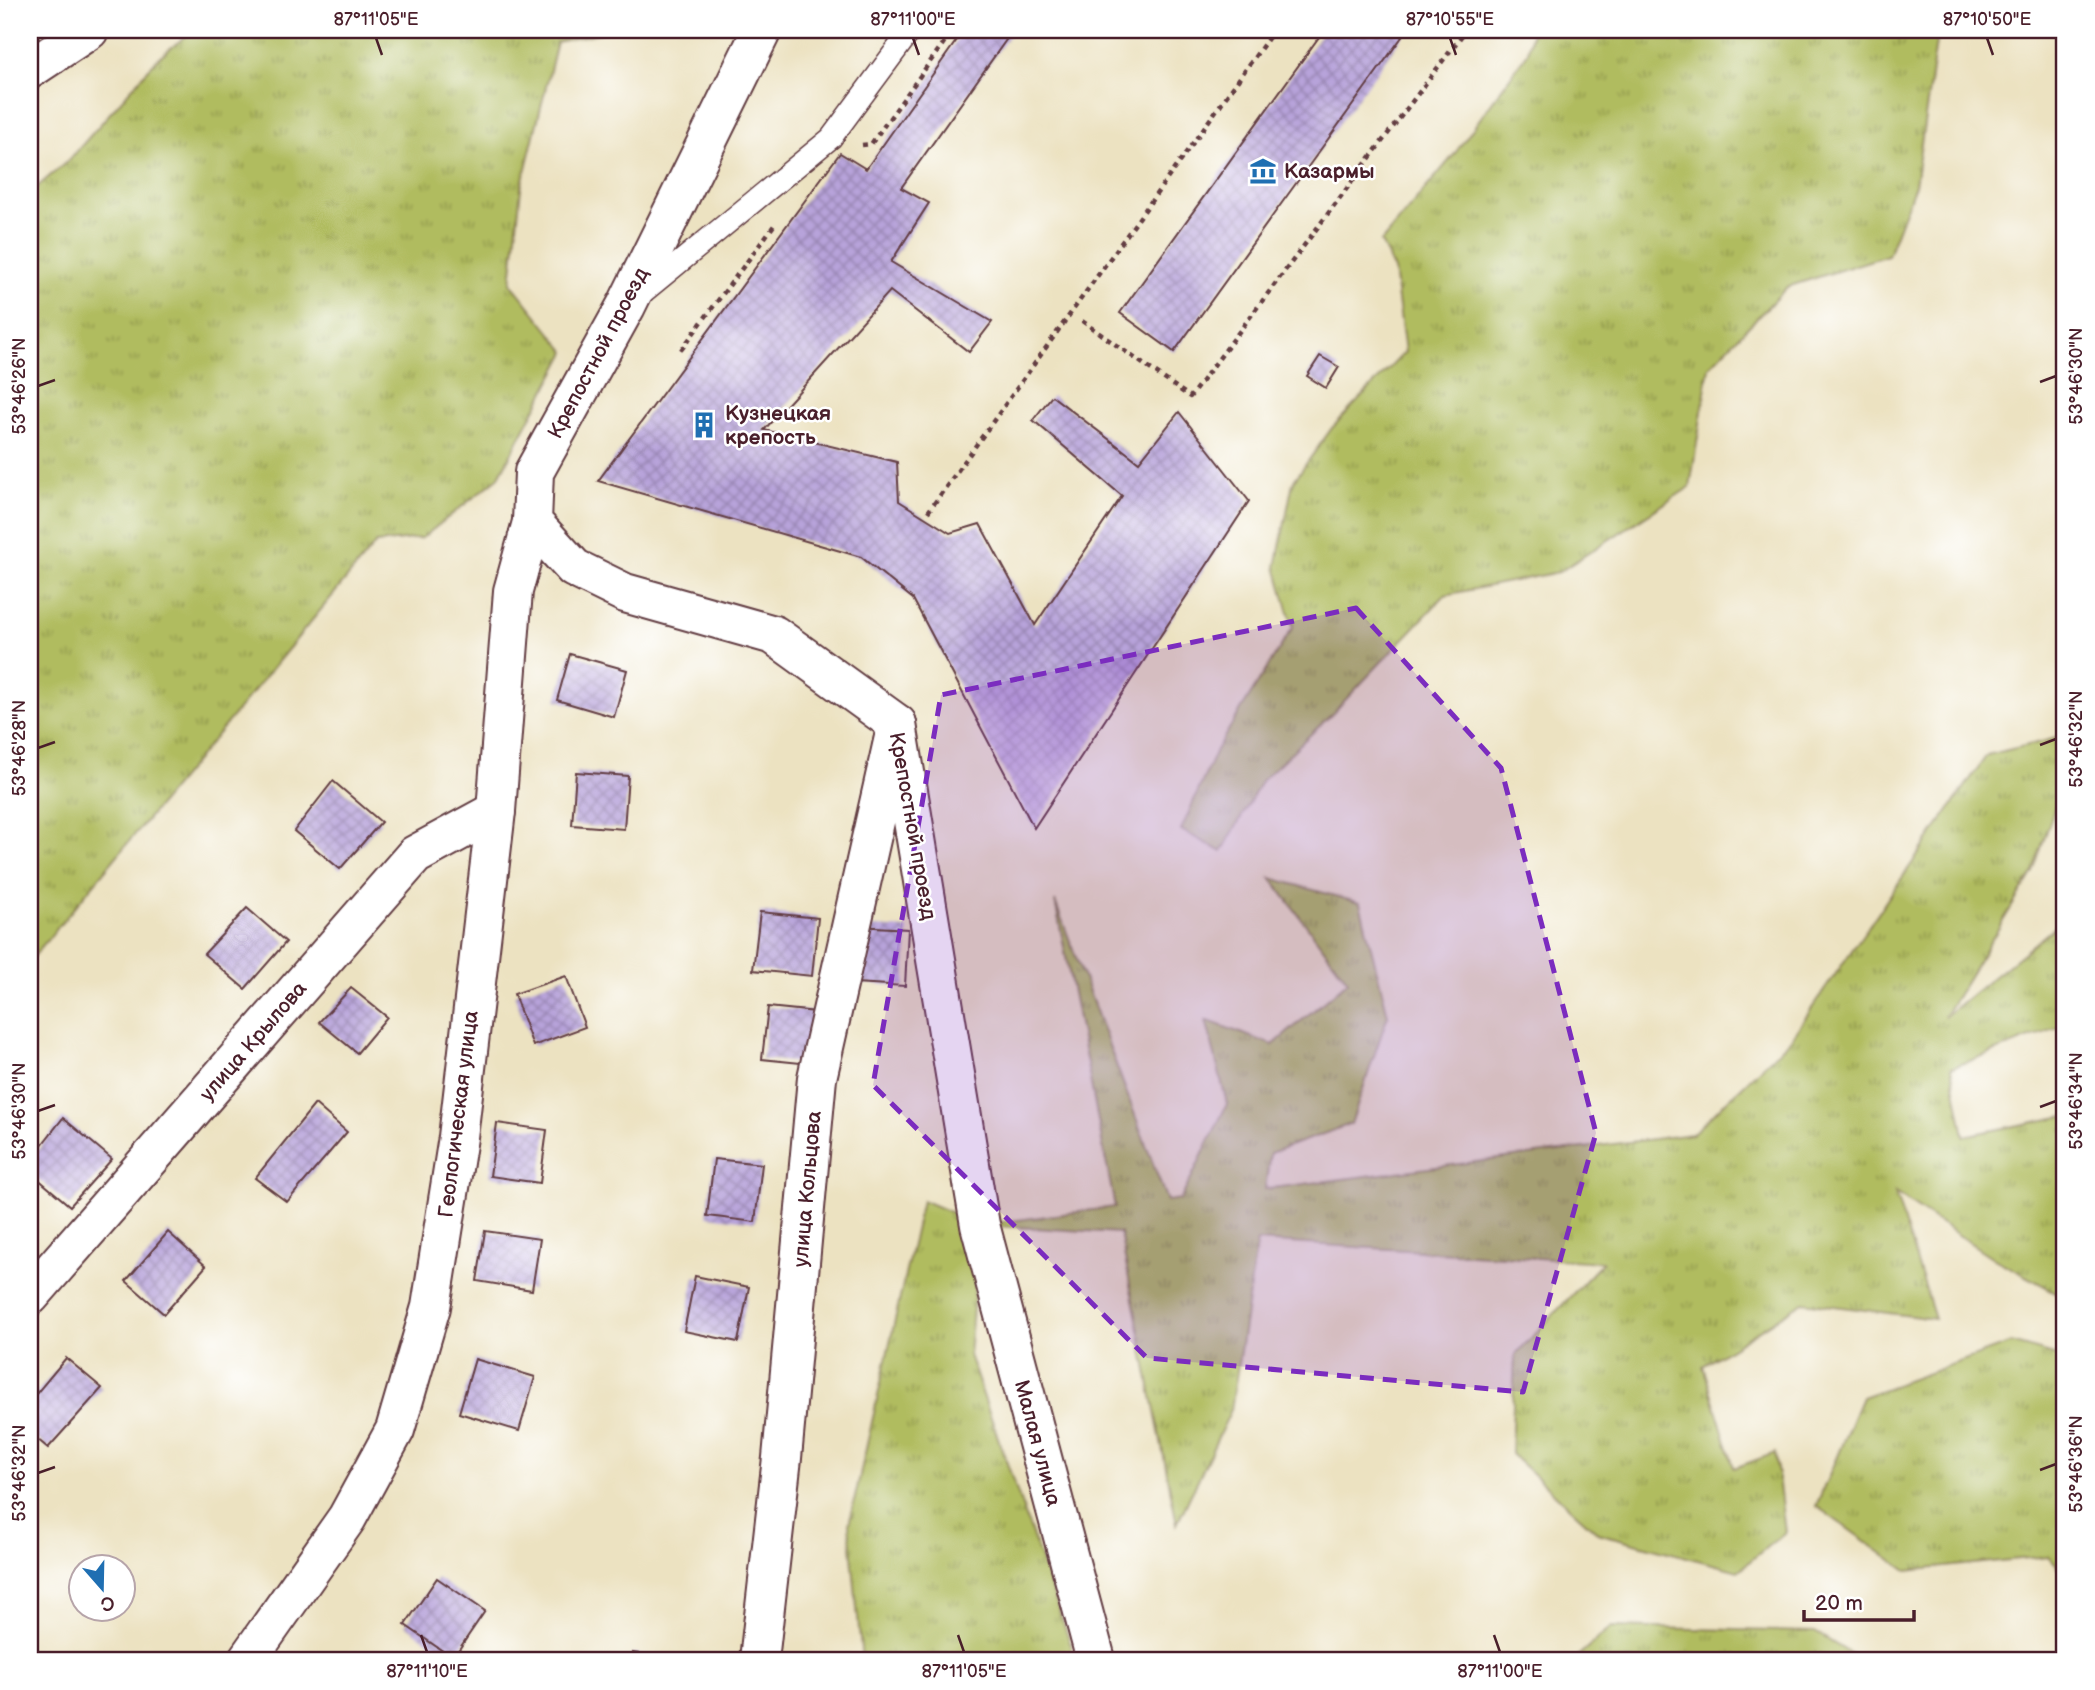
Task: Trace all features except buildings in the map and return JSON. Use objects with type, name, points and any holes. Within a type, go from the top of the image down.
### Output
[{"type":"street","points":[[30,69],[89,30]]},
{"type":"street","name":"Крепостной проезд","points":[[762,30],[626,306],[534,472],[532,522],[573,568],[625,593],[774,635],[897,724],[980,1225]]},
{"type":"street","name":"Геологическая улица","points":[[247,1660],[347,1518],[395,1430],[431,1307],[458,1138],[496,811],[513,592],[532,522]]},
{"type":"street","name":"улица Кольцова","points":[[759,1660],[782,1458],[817,1078],[897,724]]},
{"type":"street","name":"улица Крылова","points":[[30,1296],[415,855],[496,811]]},
{"type":"street","name":"Малая улица","points":[[980,1225],[1096,1660]]},
{"type":"lane","points":[[626,306],[831,138],[911,30]]},
{"type":"path","points":[[928,512],[1274,30]]},
{"type":"path","points":[[1082,321],[1190,397],[1466,30]]},
{"type":"highlighted area","points":[[1356,608],[1501,768],[1596,1133],[1523,1392],[1147,1358],[873,1085],[941,695]]},
{"type":"green space","points":[[194,30],[612,30],[557,42],[521,188],[511,283],[566,352],[498,478],[422,538],[376,543],[30,961],[30,193],[70,159],[159,57]]},
{"type":"green space","points":[[1532,30],[1945,30],[1937,35],[1915,185],[1888,255],[1787,287],[1709,367],[1690,487],[1559,572],[1445,595],[1332,714],[1262,780],[1222,852],[1181,830],[1216,750],[1293,627],[1276,567],[1293,482],[1332,428],[1405,352],[1394,270],[1381,242],[1453,156],[1528,52]]},
{"type":"green space","points":[[2065,736],[2065,777],[2033,872],[1944,1017],[2065,919],[2065,1025],[1951,1068],[1964,1136],[2065,1116],[2065,1297],[1996,1260],[1895,1193],[1935,1319],[1803,1302],[1703,1366],[1734,1468],[1775,1453],[1785,1532],[1738,1571],[1598,1533],[1511,1454],[1515,1355],[1603,1262],[1257,1241],[1231,1410],[1177,1524],[1120,1233],[980,1225],[1115,1207],[1055,901],[1167,1201],[1181,1199],[1227,1104],[1206,1020],[1273,1045],[1348,981],[1271,878],[1360,903],[1388,1015],[1351,1124],[1270,1153],[1265,1189],[1692,1134],[1790,1040],[1987,755]]},
{"type":"green space","points":[[922,1200],[980,1225],[969,1355],[1072,1648],[1072,1660],[949,1660],[947,1653],[919,1660],[862,1660],[849,1524]]},
{"type":"green space","points":[[2011,1343],[2065,1358],[2065,1575],[2048,1556],[1907,1571],[1816,1506],[1862,1397]]},
{"type":"green space","points":[[1611,1627],[1815,1632],[1861,1660],[1573,1660]]},
{"type":"place","name":"Казармы","points":[[1263,171]]},
{"type":"place","name":"Кузнецкая крепость","points":[[704,425]]}]
